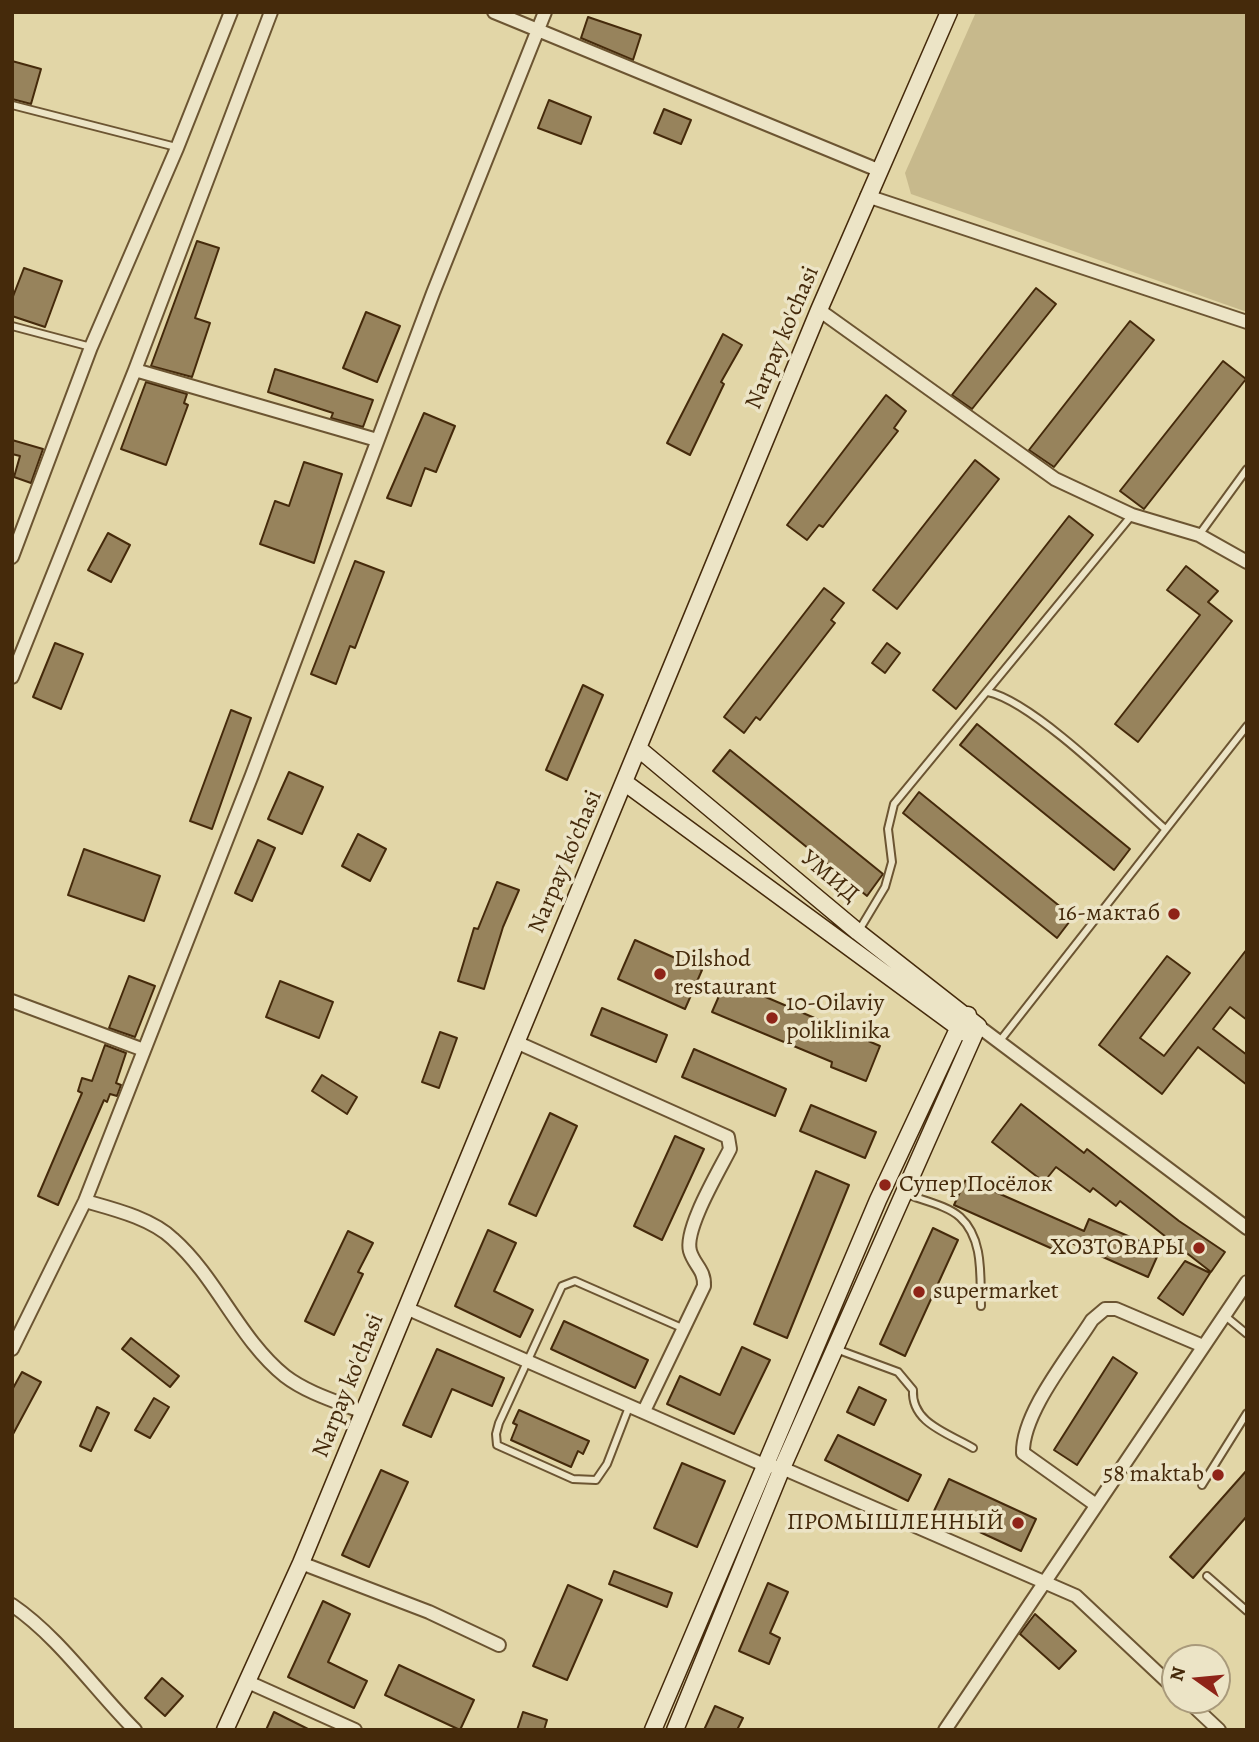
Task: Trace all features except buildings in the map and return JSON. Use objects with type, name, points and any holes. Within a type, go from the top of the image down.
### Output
[{"type":"street","points":[[12,557],[91,347],[177,148],[231,12]]},
{"type":"street","points":[[12,677],[135,370],[271,12]]},
{"type":"street","points":[[494,12],[878,170]]},
{"type":"street","points":[[12,1349],[85,1202],[252,775],[377,440],[545,12]]},
{"type":"street","name":"Narpay ko'chasi","points":[[225,1730],[301,1563],[819,310],[949,12]]},
{"type":"street","points":[[867,196],[1247,322]]},
{"type":"street","points":[[819,310],[1055,479],[1132,515],[1199,535],[1247,562]]},
{"type":"street","points":[[135,370],[377,440]]},
{"type":"street","name":"УМИД","points":[[639,749],[969,1027]]},
{"type":"street","name":"УМИД","points":[[624,782],[969,1027]]},
{"type":"street","points":[[12,1001],[144,1050]]},
{"type":"street","points":[[969,1027],[995,1039],[1247,1228]]},
{"type":"street","points":[[675,1730],[782,1468],[904,1193],[969,1027]]},
{"type":"street","points":[[653,1730],[878,1200],[969,1027]]},
{"type":"street","points":[[516,1042],[728,1137],[730,1150],[690,1235],[690,1252],[705,1274],[704,1286],[644,1411]]},
{"type":"street","points":[[85,1202],[119,1211],[172,1237],[193,1259],[258,1347],[286,1376],[316,1393],[363,1412]]},
{"type":"street","points":[[945,1730],[1247,1282]]},
{"type":"street","points":[[406,1308],[764,1465],[782,1468],[1076,1596],[1161,1676]]},
{"type":"street","points":[[1096,1506],[1023,1453],[1023,1442],[1030,1420],[1092,1320],[1105,1309],[1116,1309],[1203,1346]]},
{"type":"street","points":[[301,1563],[429,1612],[499,1645]]},
{"type":"street","points":[[12,1605],[31,1618],[60,1646],[95,1690],[135,1730]]},
{"type":"street","points":[[248,1682],[355,1730]]},
{"type":"street","points":[[1202,1714],[1219,1730]]},
{"type":"lane","points":[[12,105],[177,148]]},
{"type":"lane","points":[[12,326],[91,347]]},
{"type":"lane","points":[[1199,535],[1247,469]]},
{"type":"lane","points":[[858,932],[885,887],[892,862],[888,828],[894,804],[1132,515]]},
{"type":"lane","points":[[988,692],[1016,703],[1086,758],[1164,828]]},
{"type":"lane","points":[[995,1039],[1247,726]]},
{"type":"lane","points":[[904,1193],[958,1216],[970,1230],[979,1253],[981,1306]]},
{"type":"lane","points":[[629,1405],[607,1464],[596,1480],[573,1479],[497,1445],[496,1434],[562,1286],[575,1281],[682,1328]]},
{"type":"lane","points":[[1224,1315],[1247,1334]]},
{"type":"lane","points":[[836,1349],[898,1372],[913,1390],[912,1401],[919,1416],[973,1448]]},
{"type":"lane","points":[[1202,1485],[1247,1413]]},
{"type":"lane","points":[[1207,1576],[1247,1611]]},
{"type":"shaded area","points":[[976,12],[1247,12],[1247,312],[911,194],[905,173]]},
{"type":"place","name":"16-мактаб","points":[[1174,914]]},
{"type":"place","name":"Dilshod restaurant","points":[[660,974]]},
{"type":"place","name":"10-Oilaviy poliklinika","points":[[772,1018]]},
{"type":"place","name":"Супер Посёлок","points":[[885,1185]]},
{"type":"place","name":"ХОЗТОВАРЫ","points":[[1199,1248]]},
{"type":"place","name":"supermarket","points":[[919,1292]]},
{"type":"place","name":"58 maktab","points":[[1218,1475]]},
{"type":"place","name":"ПРОМЫШЛЕННЫЙ","points":[[1018,1523]]}]
